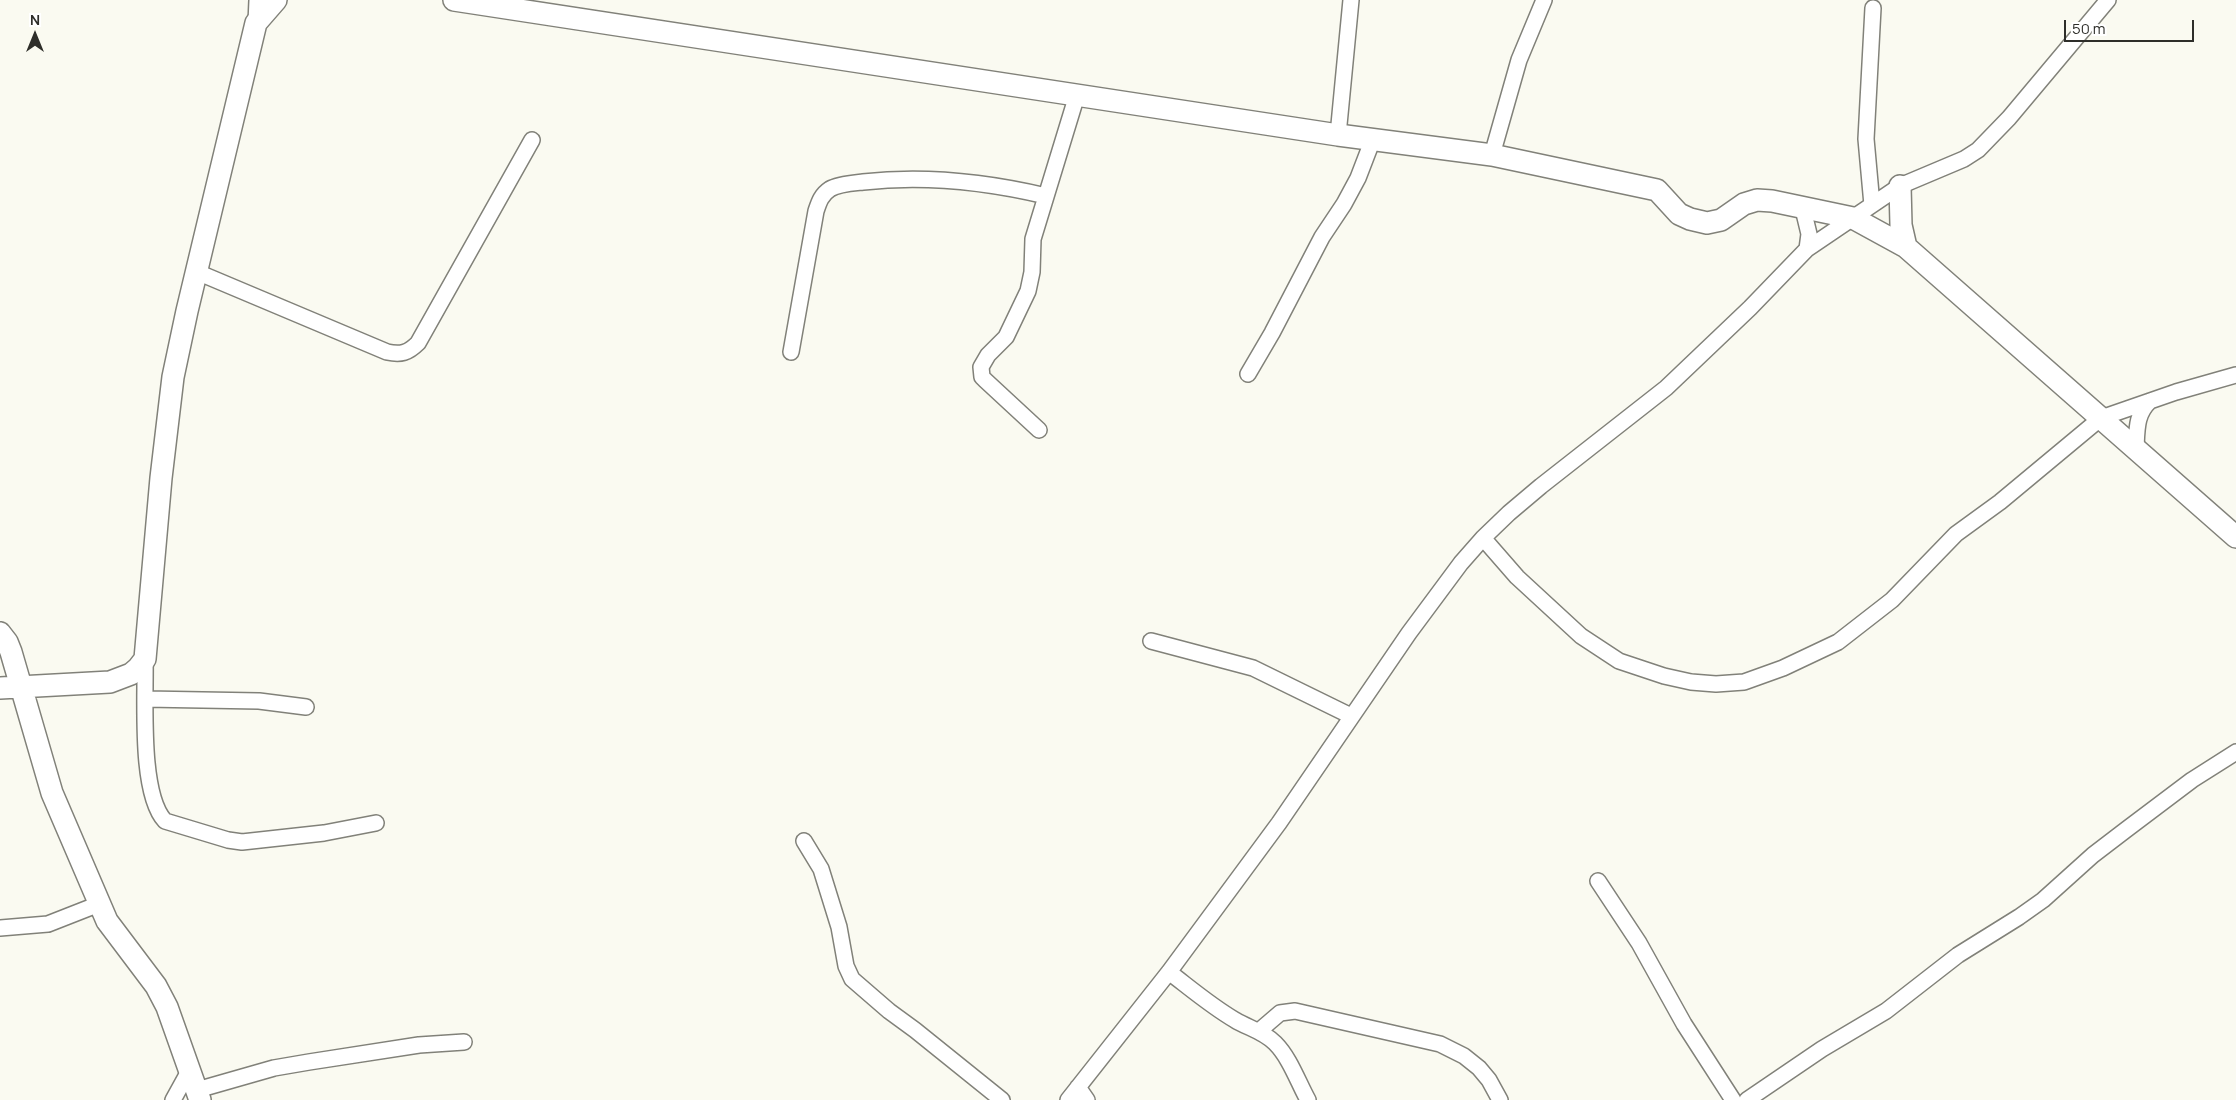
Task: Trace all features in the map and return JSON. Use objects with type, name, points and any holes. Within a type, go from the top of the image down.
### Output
[{"type":"street","points":[[257,0],[256,23],[173,377],[161,478],[145,659],[148,774],[158,814],[165,821],[228,840],[242,842],[314,835],[376,823]]},
{"type":"street","points":[[256,23],[276,0]]},
{"type":"street","points":[[454,0],[546,7],[1077,95],[1338,135],[1492,155],[1657,190],[1679,214],[1698,222],[1707,223],[1721,220],[1744,204],[1757,200],[1772,201],[1852,218],[1906,247],[2236,537]]},
{"type":"street","points":[[1338,135],[1351,0]]},
{"type":"street","points":[[1492,155],[1519,60],[1544,0]]},
{"type":"street","points":[[1068,1100],[1169,972],[1279,823],[1422,615],[1482,538],[1522,502],[1666,388],[1750,308],[1807,249],[1900,186],[1978,150],[2009,118],[2108,0]]},
{"type":"street","points":[[1872,205],[1866,139],[1873,8]]},
{"type":"street","points":[[1040,430],[985,380],[980,367],[988,355],[1006,337],[1028,291],[1032,272],[1033,239],[1077,95]]},
{"type":"street","points":[[1248,374],[1272,333],[1322,237],[1344,204],[1358,178],[1373,139]]},
{"type":"street","points":[[197,272],[387,352],[404,353],[418,343],[532,140]]},
{"type":"street","points":[[790,352],[816,211],[821,197],[831,188],[885,180],[922,180],[1006,186],[1046,196]]},
{"type":"street","points":[[1900,186],[1901,225],[1906,247]]},
{"type":"street","points":[[1803,209],[1809,234],[1807,249]]},
{"type":"street","points":[[1482,538],[1518,577],[1581,636],[1619,660],[1664,676],[1691,682],[1716,684],[1744,682],[1783,668],[1838,642],[1892,600],[1956,534],[2000,502],[2101,418],[2236,375]]},
{"type":"street","points":[[2136,448],[2138,419],[2142,408],[2150,401]]},
{"type":"street","points":[[0,633],[7,642],[22,688],[52,793],[99,904],[107,921],[156,986],[167,1007],[195,1087]]},
{"type":"street","points":[[1151,641],[1253,668],[1351,716]]},
{"type":"street","points":[[0,688],[110,682],[130,674],[145,659]]},
{"type":"street","points":[[146,699],[259,702],[306,707]]},
{"type":"street","points":[[1747,1100],[1822,1049],[1886,1010],[1958,956],[2035,905],[2127,829],[2192,780],[2236,752]]},
{"type":"street","points":[[804,841],[821,869],[839,927],[846,966],[852,979],[889,1011],[1002,1100]]},
{"type":"street","points":[[1598,881],[1639,942],[1684,1024],[1733,1100]]},
{"type":"street","points":[[0,928],[48,924],[99,904]]},
{"type":"street","points":[[1169,972],[1236,1021],[1259,1031],[1275,1043],[1285,1056],[1308,1100]]},
{"type":"street","points":[[1259,1031],[1280,1012],[1294,1011],[1440,1044],[1464,1056],[1479,1068],[1489,1080],[1500,1100]]},
{"type":"street","points":[[173,1100],[195,1087],[274,1068],[418,1045],[464,1042]]},
{"type":"street","points":[[1078,1087],[1087,1100]]}]
